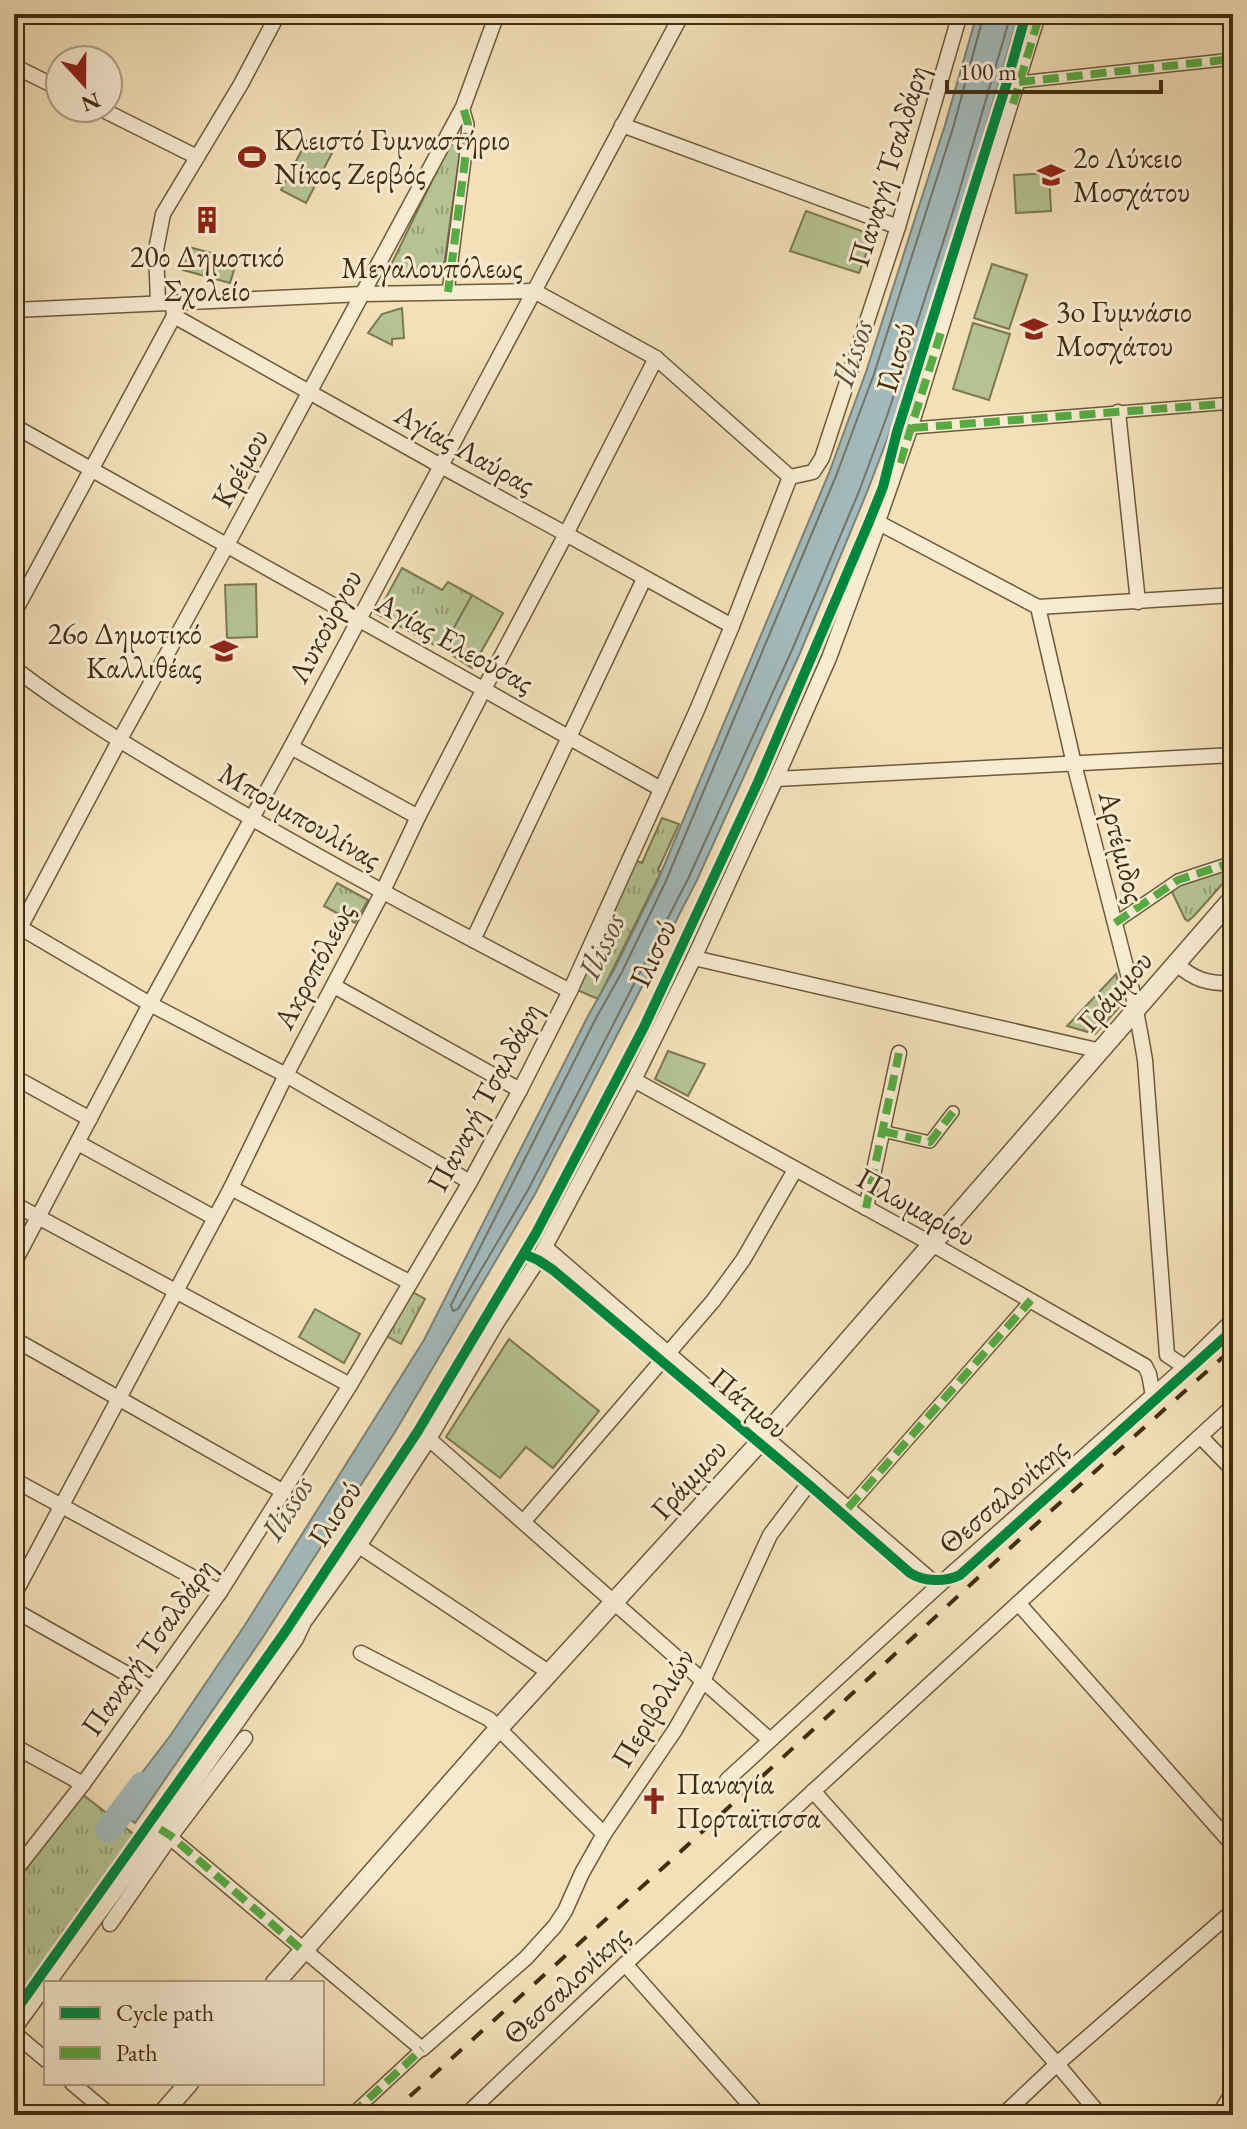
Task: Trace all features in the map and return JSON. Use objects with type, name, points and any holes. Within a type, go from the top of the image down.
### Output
[{"type":"street","name":"Κρέμου","points":[[16,930],[463,107],[497,14]]},
{"type":"street","name":"Λυκούργου","points":[[14,1263],[682,14]]},
{"type":"street","name":"Παναγή Τσαλδάρη","points":[[14,1872],[83,1784],[220,1592],[350,1385],[470,1182],[520,1090],[570,991],[661,789],[732,626],[790,477],[813,472],[822,458],[898,227],[960,14]]},
{"type":"street","name":"Ιλισού","points":[[165,1833],[429,1439],[545,1247],[634,1080],[694,958],[829,658],[879,523],[912,428],[1040,14]]},
{"type":"street","points":[[14,613],[91,469],[168,306],[156,250],[163,214],[241,84],[273,15]]},
{"type":"street","points":[[1019,82],[1233,59]]},
{"type":"street","points":[[14,66],[44,81]]},
{"type":"street","points":[[448,292],[468,124],[463,107]]},
{"type":"street","points":[[124,120],[197,157]]},
{"type":"street","points":[[622,125],[898,227]]},
{"type":"street","name":"Μεγαλουπόλεως","points":[[14,310],[168,306],[363,294],[534,291],[656,358],[790,477]]},
{"type":"street","name":"Αγίας Λαύρας","points":[[168,306],[310,393],[732,626]]},
{"type":"street","name":"Ακροπόλεως","points":[[14,1595],[231,1188],[418,817],[656,358]]},
{"type":"street","points":[[912,428],[1233,403]]},
{"type":"street","points":[[1118,412],[1138,602]]},
{"type":"street","name":"Αγίας Ελεούσας","points":[[14,426],[661,789]]},
{"type":"street","points":[[879,523],[1038,607],[1233,595]]},
{"type":"street","points":[[473,940],[644,579]]},
{"type":"street","name":"Αρτέμιδος","points":[[1038,607],[1136,1010],[1145,1060],[1167,1355],[1185,1367]]},
{"type":"street","name":"Μπουμπουλίνας","points":[[14,668],[119,741],[251,819],[382,893],[570,991]]},
{"type":"street","points":[[291,747],[418,817]]},
{"type":"street","points":[[776,779],[1233,755]]},
{"type":"street","points":[[1115,923],[1178,880],[1233,862]]},
{"type":"street","name":"Γράμμου","points":[[277,1981],[499,1728],[764,1436],[1233,898]]},
{"type":"street","points":[[16,930],[286,1075],[470,1182]]},
{"type":"street","points":[[694,958],[1101,1051]]},
{"type":"street","points":[[1177,964],[1186,973],[1203,981],[1233,983]]},
{"type":"street","points":[[334,986],[520,1090]]},
{"type":"street","points":[[866,1208],[899,1053]]},
{"type":"street","points":[[14,1077],[90,1119]]},
{"type":"street","name":"Πλωμαρίου","points":[[634,1080],[932,1244],[1145,1366],[1153,1396]]},
{"type":"street","points":[[882,1131],[930,1142],[953,1112]]},
{"type":"street","points":[[78,1143],[215,1218]]},
{"type":"street","points":[[524,1521],[713,1301],[743,1260],[795,1170]]},
{"type":"street","points":[[231,1188],[409,1282]]},
{"type":"street","points":[[14,1204],[350,1385]]},
{"type":"street","name":"Πάτμου","points":[[545,1247],[938,1586]]},
{"type":"street","points":[[848,1508],[1031,1300]]},
{"type":"street","name":"Θεσσαλονίκης","points":[[727,1780],[938,1586],[1185,1367],[1233,1320]]},
{"type":"street","points":[[14,1339],[284,1492]]},
{"type":"street","name":"Θεσσαλονίκης","points":[[474,2112],[625,1964],[1233,1406]]},
{"type":"street","points":[[1201,1437],[1233,1470]]},
{"type":"street","points":[[429,1439],[770,1740]]},
{"type":"street","name":"Περιβολιών","points":[[526,1958],[565,1911],[604,1834],[661,1752],[703,1681],[770,1535],[813,1478]]},
{"type":"street","points":[[14,1480],[220,1592]]},
{"type":"street","points":[[359,1546],[550,1673]]},
{"type":"street","points":[[1018,1603],[1233,1845]]},
{"type":"street","points":[[14,1610],[152,1688]]},
{"type":"street","points":[[361,1653],[489,1719],[604,1834]]},
{"type":"street","points":[[49,1981],[165,1833],[245,1738]]},
{"type":"street","points":[[14,1746],[83,1784]]},
{"type":"street","points":[[813,1791],[1100,2115]]},
{"type":"street","points":[[110,1924],[165,1833]]},
{"type":"street","points":[[165,1833],[422,2049],[351,2115]]},
{"type":"street","points":[[1003,2115],[1233,1911]]},
{"type":"street","name":"Θεσσαλονίκης","points":[[422,2049],[526,1958]]},
{"type":"street","points":[[625,1964],[759,2115]]},
{"type":"street","points":[[44,1988],[14,2031],[44,2058]]},
{"type":"street","points":[[74,2085],[110,2115]]},
{"type":"street","points":[[161,2115],[187,2085]]},
{"type":"street","points":[[1219,2115],[1233,2092]]},
{"type":"green space","points":[[457,138],[461,145],[443,273],[398,275],[390,272],[451,142]]},
{"type":"green space","points":[[307,140],[332,153],[306,203],[281,190]]},
{"type":"green space","points":[[1049,173],[1051,211],[1016,213],[1014,175]]},
{"type":"green space","points":[[806,211],[873,235],[859,273],[790,251]]},
{"type":"green space","points":[[189,247],[237,260],[230,283],[183,270]]},
{"type":"green space","points":[[992,264],[1027,275],[1009,329],[974,318]]},
{"type":"green space","points":[[402,308],[404,338],[392,339],[392,345],[368,333],[382,314]]},
{"type":"green space","points":[[973,323],[1010,334],[989,400],[953,389]]},
{"type":"green space","points":[[402,568],[442,590],[448,582],[472,595],[442,649],[377,614]]},
{"type":"green space","points":[[256,584],[257,637],[227,638],[225,585]]},
{"type":"green space","points":[[472,595],[503,613],[472,668],[442,649]]},
{"type":"green space","points":[[662,818],[679,824],[658,870],[661,872],[598,999],[577,990],[634,860],[642,863]]},
{"type":"green space","points":[[1233,867],[1233,872],[1194,916],[1188,921],[1185,919],[1172,892],[1192,879]]},
{"type":"green space","points":[[337,883],[368,900],[355,923],[324,906]]},
{"type":"green space","points":[[1116,974],[1123,1003],[1095,1034],[1067,1026]]},
{"type":"green space","points":[[668,1051],[705,1064],[688,1096],[655,1079]]},
{"type":"green space","points":[[409,1290],[425,1299],[401,1344],[383,1334]]},
{"type":"green space","points":[[315,1309],[360,1334],[344,1363],[299,1337]]},
{"type":"green space","points":[[509,1339],[599,1411],[553,1468],[526,1447],[500,1478],[446,1437]]},
{"type":"green space","points":[[82,1794],[140,1839],[14,2005],[14,1882]]},
{"type":"water","points":[[977,14],[1019,14],[895,419],[800,653],[696,882],[535,1194],[395,1432],[263,1637],[135,1823],[115,1808],[170,1736],[245,1625],[424,1340],[658,880],[829,473],[866,372]]},
{"type":"waterway","name":"Ilissos","points":[[108,1830],[142,1785]]},
{"type":"railway","points":[[389,2115],[1233,1348]]},
{"type":"marked path","points":[[266,14],[276,17]]},
{"type":"marked path","points":[[1013,104],[1040,14]]},
{"type":"marked path","points":[[1019,82],[1233,59]]},
{"type":"marked path","points":[[448,292],[468,124],[463,107]]},
{"type":"marked path","points":[[900,463],[942,329]]},
{"type":"marked path","points":[[912,428],[1233,403]]},
{"type":"marked path","points":[[1115,923],[1178,880],[1233,862]]},
{"type":"marked path","points":[[866,1208],[899,1053]]},
{"type":"marked path","points":[[882,1131],[930,1142],[953,1112]]},
{"type":"marked path","points":[[848,1508],[1031,1300]]},
{"type":"marked path","points":[[160,1829],[303,1951]]},
{"type":"marked path","points":[[351,2115],[422,2049]]},
{"type":"cycle path","points":[[14,2013],[285,1632],[418,1431],[536,1233],[644,1027],[758,782],[883,487],[897,432],[1026,14]]},
{"type":"cycle path","points":[[524,1254],[553,1270],[910,1573],[935,1580],[960,1575],[1233,1330]]},
{"type":"place","name":"Κλειστό Γυμναστήριο Νίκος Ζερβός","points":[[252,157]]},
{"type":"place","name":"2ο Λύκειο Μοσχάτου","points":[[1051,175]]},
{"type":"place","name":"20ο Δημοτικό Σχολείο","points":[[207,220]]},
{"type":"place","name":"3o Γυμνάσιο Μοσχάτου","points":[[1034,329]]},
{"type":"place","name":"26ο Δημοτικό Καλλιθέας","points":[[224,651]]},
{"type":"place","name":"Παναγία Πορταϊτισσα","points":[[654,1801]]}]
